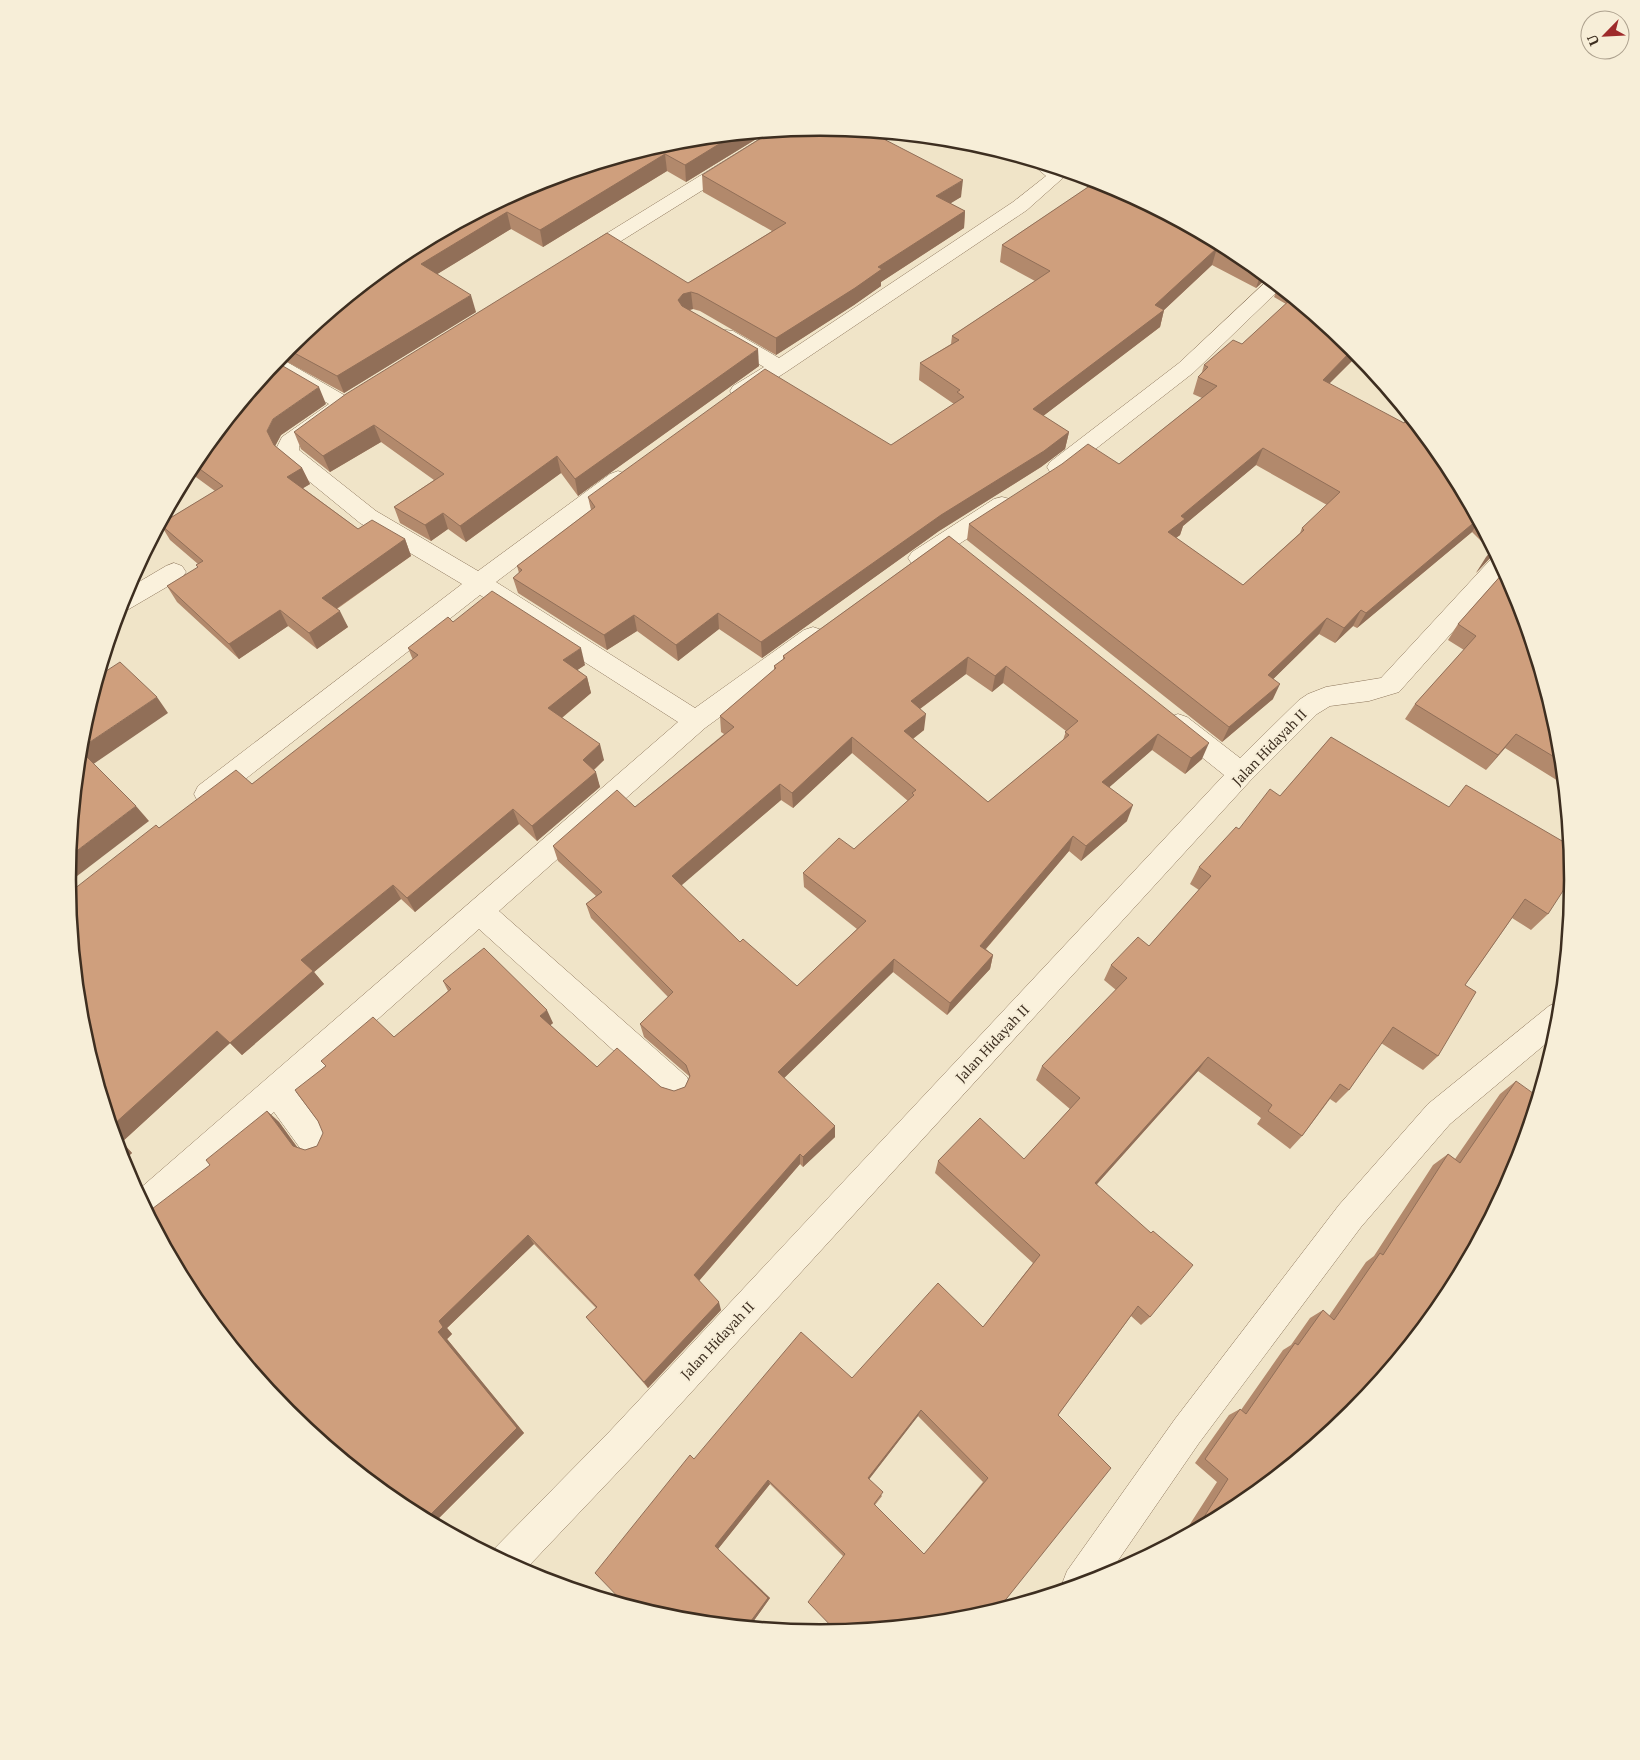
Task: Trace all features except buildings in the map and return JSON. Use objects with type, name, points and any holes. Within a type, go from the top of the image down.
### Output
[{"type":"street","points":[[564,268],[774,138]]},
{"type":"street","points":[[723,402],[779,367],[1020,206],[1055,177],[1053,174]]},
{"type":"street","points":[[1042,479],[1186,368],[1270,288]]},
{"type":"street","points":[[710,327],[779,367]]},
{"type":"street","points":[[283,366],[353,399],[290,442],[287,449],[291,455],[368,517],[479,583],[696,721]]},
{"type":"street","points":[[186,811],[479,583],[638,464]]},
{"type":"street","points":[[901,571],[1018,494]]},
{"type":"street","points":[[948,539],[971,557]]},
{"type":"street","name":"Jalan Hidayah II","points":[[512,1557],[622,1443],[1241,774],[1314,701],[1324,697],[1373,690],[1390,685],[1495,569]]},
{"type":"street","points":[[132,597],[174,572]]},
{"type":"street","points":[[150,1202],[696,721],[830,622]]},
{"type":"street","points":[[1164,712],[1241,774]]},
{"type":"street","points":[[480,912],[676,1087]]},
{"type":"street","points":[[1087,1574],[1187,1431],[1350,1216],[1439,1114],[1549,1023]]},
{"type":"street","points":[[277,1091],[316,1144]]}]
